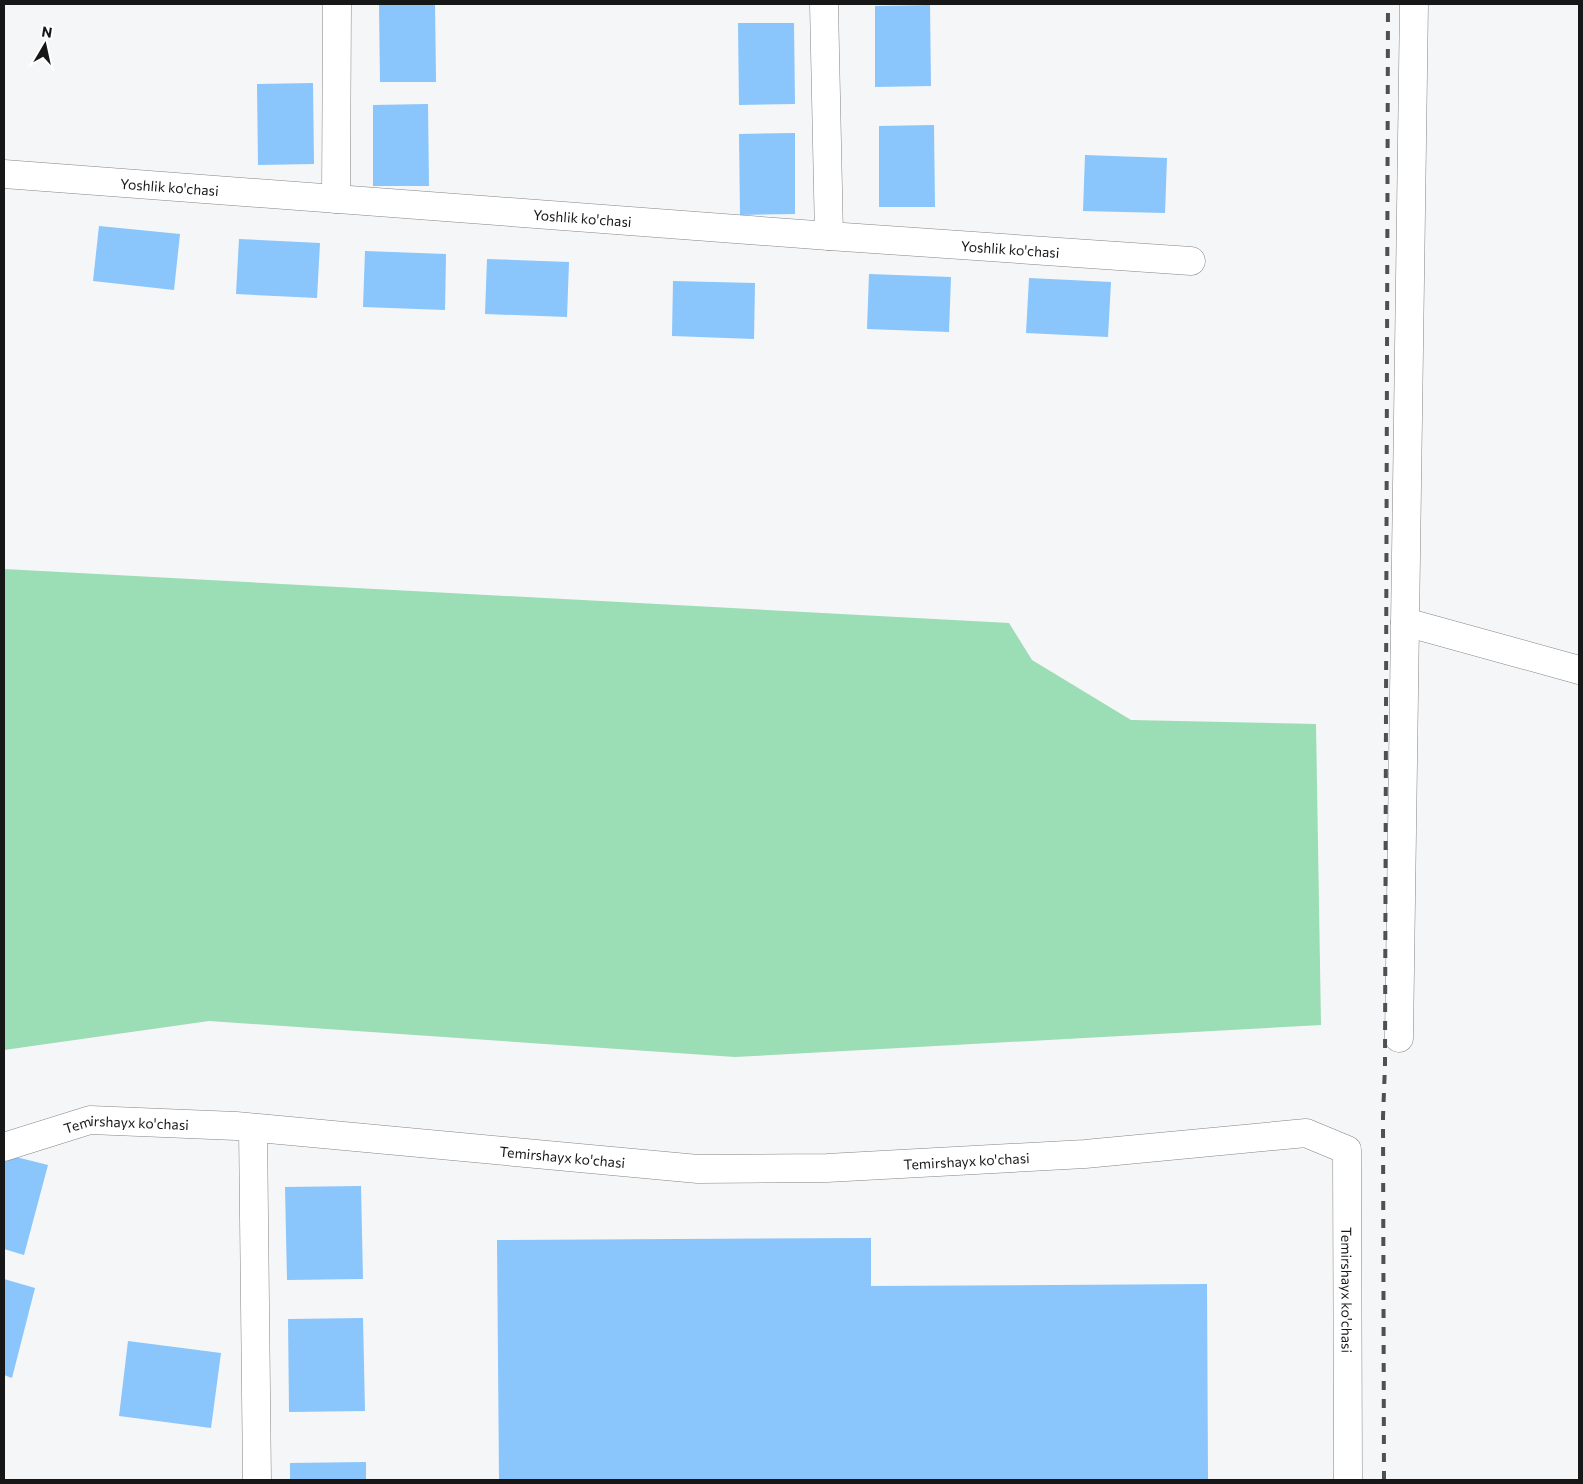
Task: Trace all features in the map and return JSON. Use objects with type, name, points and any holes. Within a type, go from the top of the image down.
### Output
[{"type":"street","points":[[336,199],[337,4]]},
{"type":"street","points":[[824,4],[830,236]]},
{"type":"street","points":[[1399,1038],[1414,4]]},
{"type":"street","name":"Yoshlik ko'chasi","points":[[4,174],[830,236],[1192,261]]},
{"type":"street","points":[[1405,622],[1579,670]]},
{"type":"street","name":"Temirshayx ko'chasi","points":[[4,1147],[90,1120],[253,1128],[698,1169],[827,1168],[1085,1154],[1306,1133],[1347,1150],[1348,1480]]},
{"type":"street","points":[[253,1128],[257,1480]]},
{"type":"green space","points":[[4,569],[1009,623],[1032,660],[1131,720],[1316,724],[1321,1025],[735,1057],[209,1021],[4,1050]]},
{"type":"building","points":[[379,4],[435,4],[436,82],[380,82]]},
{"type":"building","points":[[930,5],[931,86],[875,87],[875,6]]},
{"type":"building","points":[[738,23],[794,23],[795,104],[739,105]]},
{"type":"building","points":[[313,83],[314,164],[258,165],[257,84]]},
{"type":"building","points":[[428,104],[429,186],[373,186],[373,105]]},
{"type":"building","points":[[934,125],[935,207],[879,207],[879,126]]},
{"type":"building","points":[[795,133],[795,214],[740,215],[739,134]]},
{"type":"building","points":[[1085,155],[1167,158],[1165,213],[1083,211]]},
{"type":"building","points":[[99,226],[180,234],[174,290],[93,281]]},
{"type":"building","points":[[239,239],[320,243],[317,298],[236,294]]},
{"type":"building","points":[[365,251],[446,254],[445,310],[363,307]]},
{"type":"building","points":[[487,259],[569,262],[567,317],[485,314]]},
{"type":"building","points":[[869,274],[951,277],[949,332],[867,329]]},
{"type":"building","points":[[1029,278],[1111,282],[1108,337],[1026,333]]},
{"type":"building","points":[[673,281],[755,283],[754,339],[672,336]]},
{"type":"building","points":[[4,1154],[48,1165],[24,1255],[4,1249]]},
{"type":"building","points":[[361,1186],[363,1279],[287,1280],[285,1187]]},
{"type":"building","points":[[871,1238],[871,1286],[1207,1284],[1208,1480],[499,1480],[497,1240]]},
{"type":"building","points":[[4,1279],[35,1288],[12,1378],[4,1375]]},
{"type":"building","points":[[363,1318],[365,1411],[289,1412],[288,1319]]},
{"type":"building","points":[[128,1341],[221,1353],[211,1428],[119,1416]]},
{"type":"building","points":[[366,1462],[366,1480],[290,1480],[290,1463]]},
{"type":"railway","points":[[1384,1480],[1383,1117],[1385,1065],[1388,4]]}]
